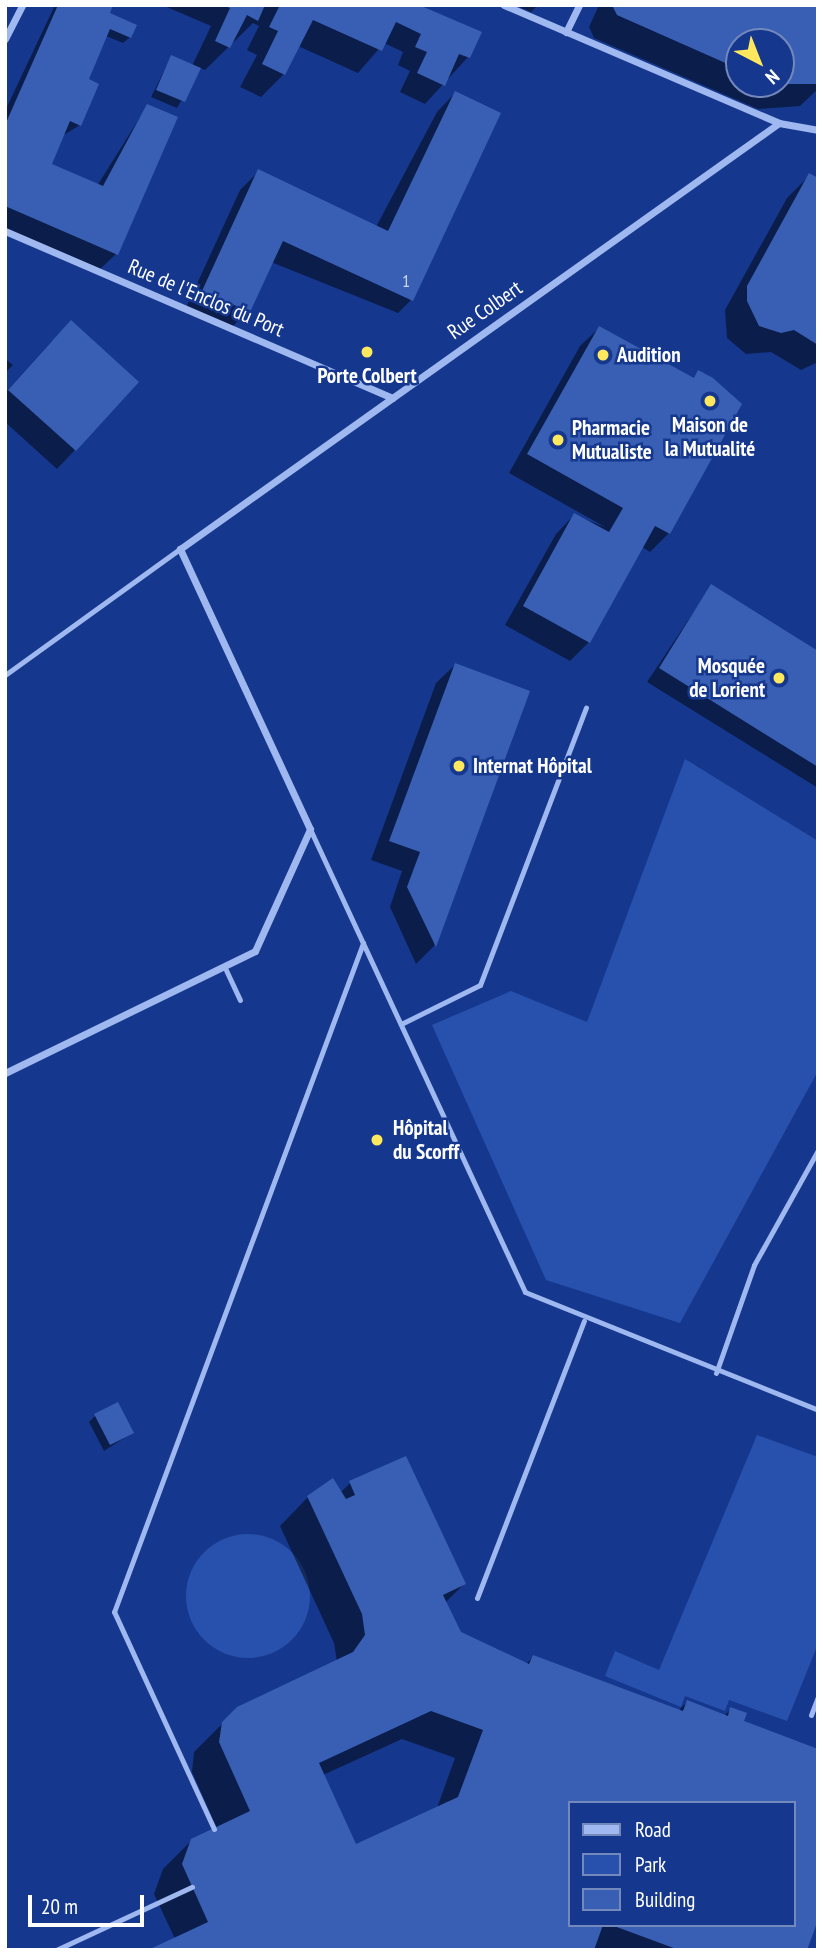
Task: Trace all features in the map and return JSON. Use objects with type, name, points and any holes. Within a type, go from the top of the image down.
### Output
[{"type":"street","points":[[5,39],[22,5]]},
{"type":"street","points":[[503,5],[779,123],[818,130]]},
{"type":"street","points":[[566,32],[579,5]]},
{"type":"street","name":"Rue Colbert","points":[[180,550],[779,123]]},
{"type":"street","name":"Rue de l'Enclos du Port","points":[[5,231],[393,398]]},
{"type":"street","points":[[5,1073],[226,970],[255,951],[310,829],[180,550]]},
{"type":"lane","points":[[5,675],[180,550]]},
{"type":"lane","points":[[401,1024],[480,985],[586,708]]},
{"type":"lane","points":[[310,829],[524,1292],[584,1321],[818,1410]]},
{"type":"lane","points":[[214,1829],[114,1612],[363,943]]},
{"type":"lane","points":[[226,970],[240,1000]]},
{"type":"lane","points":[[716,1373],[754,1265],[818,1150]]},
{"type":"lane","points":[[477,1598],[584,1321]]},
{"type":"lane","points":[[811,1715],[818,1698]]},
{"type":"lane","points":[[55,1950],[192,1887]]},
{"type":"green space","points":[[685,759],[818,841],[818,1071],[680,1323],[546,1280],[432,1025],[511,991],[587,1022]]},
{"type":"green space","points":[[757,1435],[818,1457],[818,1644],[787,1721],[729,1700],[725,1711],[685,1696],[681,1707],[605,1676],[615,1651],[659,1670]]},
{"type":"green space","points":[[248,1534],[272,1539],[292,1552],[305,1572],[310,1596],[305,1620],[292,1640],[272,1653],[248,1658],[224,1653],[204,1640],[191,1620],[186,1596],[191,1572],[204,1552],[224,1539]]},
{"type":"building","points":[[58,5],[113,5],[110,13],[137,25],[131,38],[110,29],[89,79],[99,84],[81,126],[70,121],[52,164],[103,186],[147,104],[178,117],[118,255],[5,206],[5,125]]},
{"type":"building","points":[[223,5],[265,5],[258,21],[247,15],[230,48],[215,41],[230,8]]},
{"type":"building","points":[[280,5],[419,5],[482,32],[470,58],[459,54],[445,86],[417,73],[427,52],[415,47],[421,34],[396,22],[382,51],[313,20],[285,75],[262,64],[278,31],[269,27]]},
{"type":"building","points":[[612,5],[818,5],[818,84],[795,84],[795,28],[725,28],[725,63],[617,15]]},
{"type":"building","points":[[171,55],[201,68],[185,102],[156,90]]},
{"type":"building","points":[[455,91],[501,113],[413,301],[283,241],[250,312],[202,291],[258,169],[388,231]]},
{"type":"building","points":[[809,173],[818,178],[818,345],[794,330],[781,333],[759,326],[747,301],[747,286]]},
{"type":"building","points":[[71,320],[139,382],[76,451],[8,390]]},
{"type":"building","points":[[599,326],[694,378],[698,370],[713,378],[742,404],[670,534],[655,526],[590,643],[523,606],[574,513],[609,532],[623,508],[527,454]]},
{"type":"building","points":[[711,584],[818,651],[818,767],[659,668]]},
{"type":"building","name":"Internat Hôpital","points":[[455,663],[530,691],[436,947],[407,887],[420,852],[389,841]]},
{"type":"building","points":[[118,1402],[134,1433],[110,1445],[94,1414]]},
{"type":"building","points":[[406,1456],[466,1584],[443,1595],[461,1632],[529,1664],[533,1655],[683,1711],[687,1700],[728,1716],[730,1707],[747,1713],[744,1721],[818,1749],[818,1920],[807,1950],[679,1950],[617,1927],[795,1927],[795,1801],[568,1801],[568,1927],[602,1927],[594,1950],[148,1950],[208,1922],[182,1864],[191,1839],[250,1811],[219,1742],[222,1722],[237,1707],[353,1652],[365,1635],[362,1614],[307,1496],[333,1478],[346,1499],[355,1495],[349,1481]],"holes":[[[431,1711],[483,1730],[458,1797],[356,1844],[319,1763]]]},
{"type":"place","name":"Porte Colbert","points":[[367,352]]},
{"type":"place","name":"Audition","points":[[603,355]]},
{"type":"place","name":"Maison de la Mutualité","points":[[710,401]]},
{"type":"place","name":"Pharmacie Mutualiste","points":[[558,440]]},
{"type":"place","name":"Mosquée de Lorient","points":[[779,678]]},
{"type":"place","name":"Internat Hôpital","points":[[459,766]]},
{"type":"place","name":"Hôpital du Scorff","points":[[377,1140]]}]
